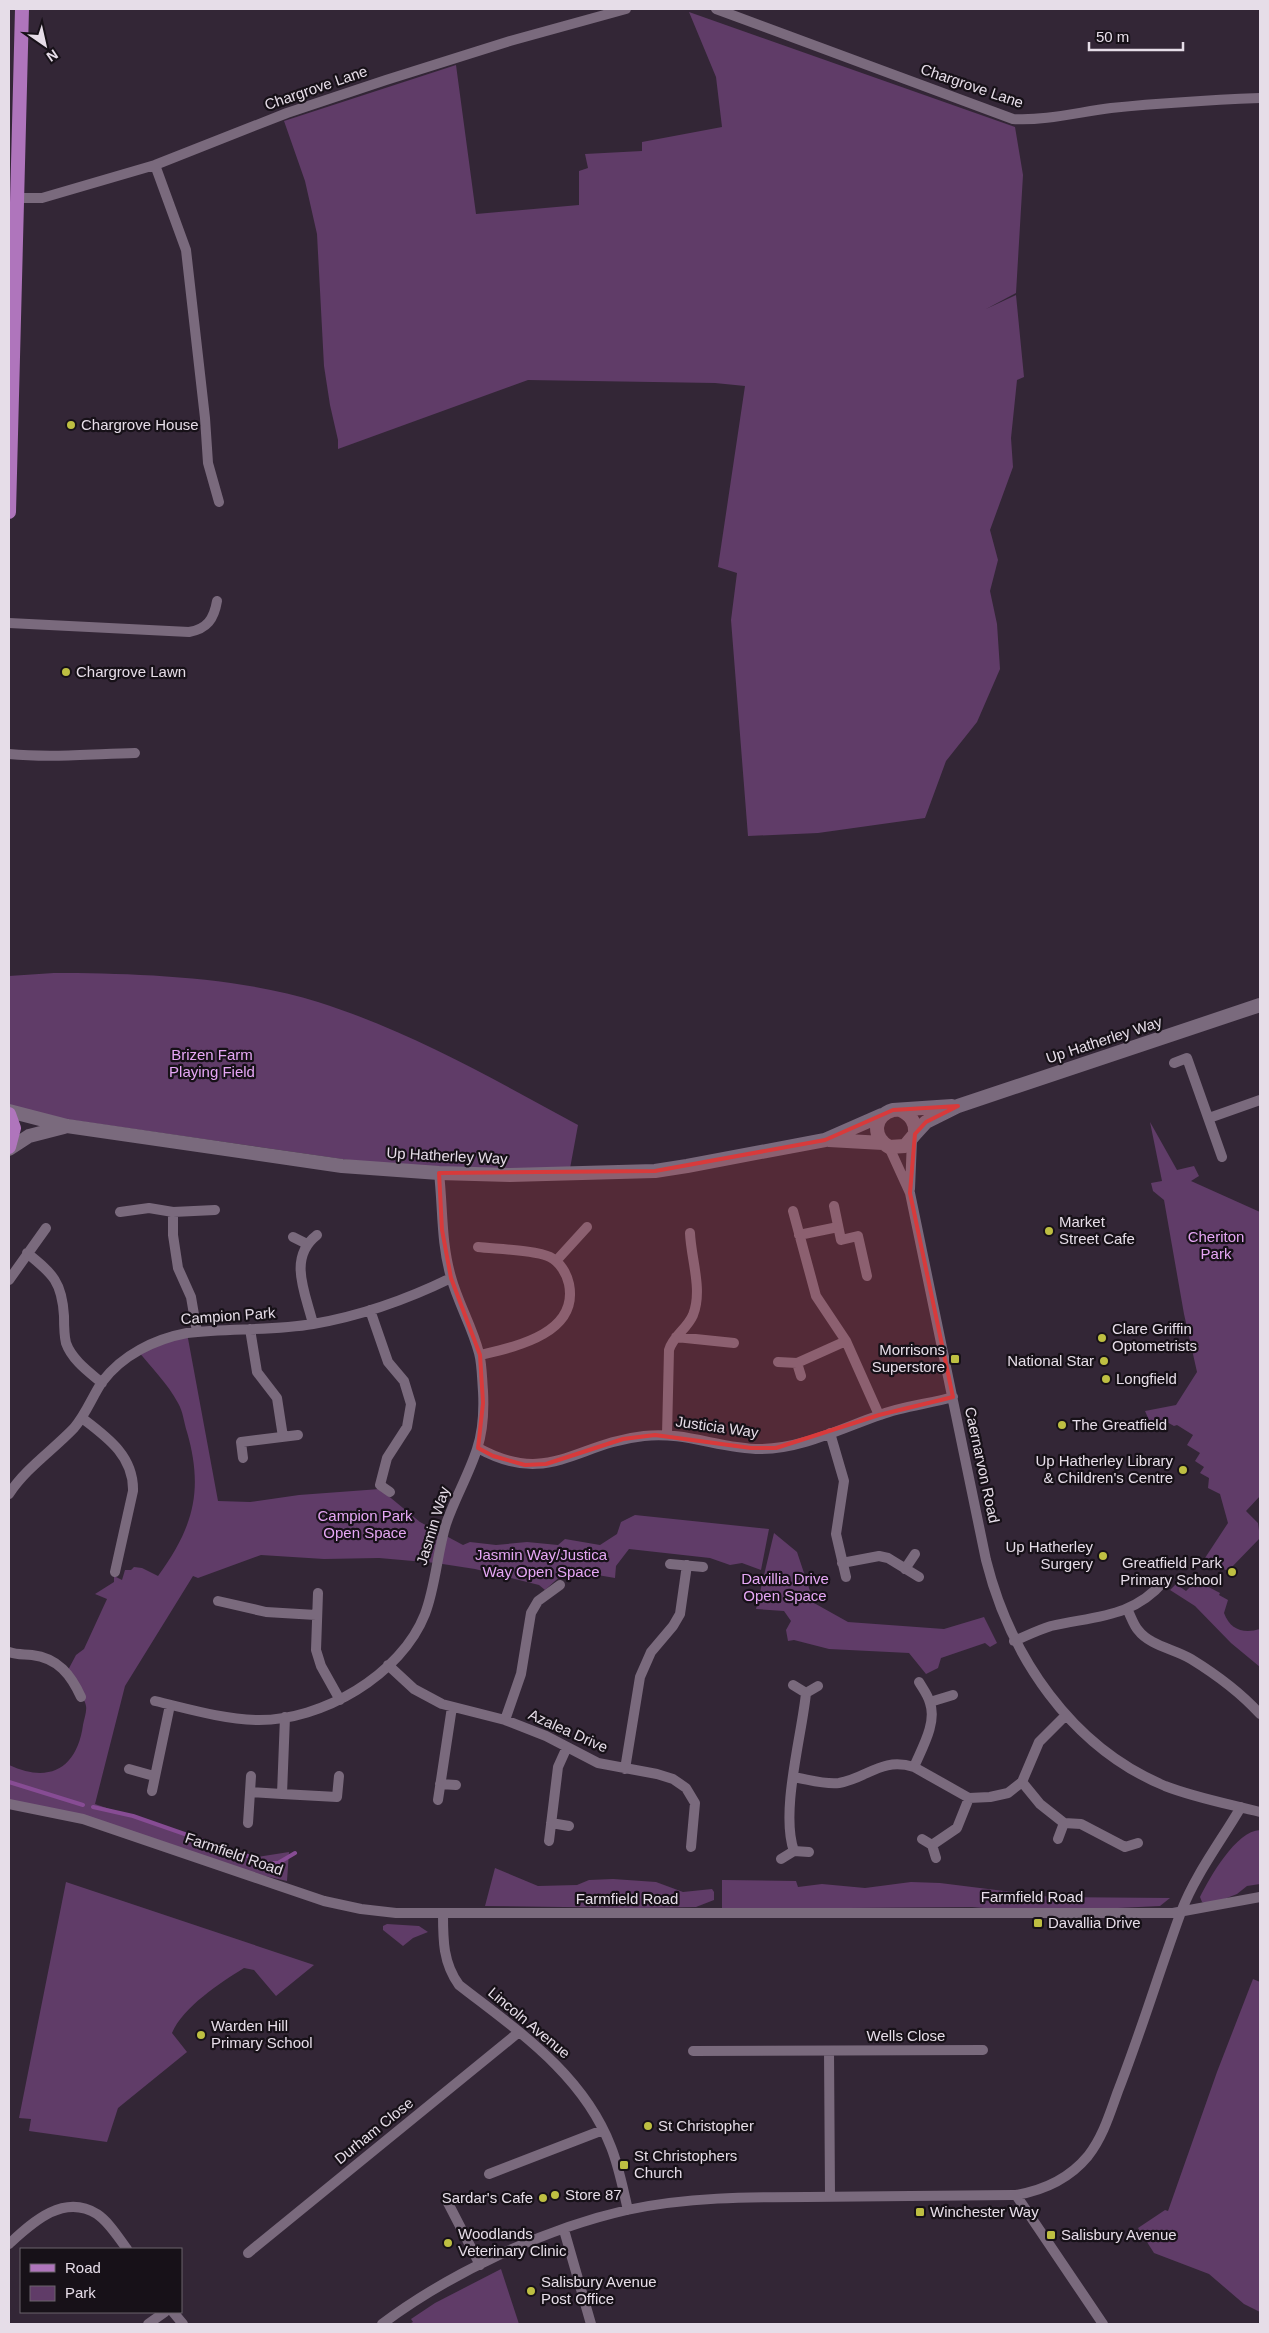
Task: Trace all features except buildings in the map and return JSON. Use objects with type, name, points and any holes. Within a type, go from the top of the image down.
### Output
[{"type":"main road","points":[[9,512],[22,9]]},
{"type":"main road","points":[[9,1112],[14,1128],[9,1148]]},
{"type":"street","name":"Chargrove Lane","points":[[18,198],[42,198],[155,165],[287,113],[386,80],[510,40],[626,9]]},
{"type":"street","name":"Chargrove Lane","points":[[716,9],[1013,118],[1027,120],[1111,108],[1192,101],[1260,98]]},
{"type":"street","points":[[155,165],[186,250],[205,418],[208,463],[220,502]]},
{"type":"street","points":[[9,623],[189,632],[201,629],[210,622],[215,613],[216,601]]},
{"type":"street","points":[[9,754],[48,757],[64,754],[135,753]]},
{"type":"street","name":"Up Hatherley Way","points":[[913,1137],[926,1122],[958,1106],[1260,1005]]},
{"type":"street","points":[[1174,1063],[1188,1058],[1222,1156]]},
{"type":"street","points":[[1209,1118],[1260,1100]]},
{"type":"street","name":"Up Hatherley Way","points":[[900,1110],[958,1106]]},
{"type":"street","points":[[893,1110],[900,1110],[909,1114],[913,1120],[913,1137],[905,1146],[886,1145],[876,1129],[882,1115],[893,1110]]},
{"type":"street","name":"Up Hatherley Way","points":[[9,1112],[67,1126],[342,1166],[439,1173],[510,1175],[655,1171],[825,1140],[882,1115]]},
{"type":"street","name":"Up Hatherley Way","points":[[9,1148],[30,1136],[67,1126]]},
{"type":"street","name":"Caernarvon Road","points":[[910,1193],[913,1137]]},
{"type":"street","name":"Up Hatherley Way","points":[[825,1140],[886,1145]]},
{"type":"street","name":"Caernarvon Road","points":[[886,1145],[910,1193],[991,1580],[1014,1641],[1046,1691],[1097,1745],[1140,1774],[1181,1792],[1260,1812]]},
{"type":"street","name":"Jasmin Way","points":[[155,1701],[225,1718],[260,1720],[316,1710],[340,1700],[365,1684],[388,1665],[416,1632],[425,1613],[447,1522],[478,1448],[483,1403],[480,1355],[451,1278],[442,1230],[442,1199],[439,1173]]},
{"type":"street","points":[[834,1206],[841,1240],[858,1236],[866,1276]]},
{"type":"street","points":[[120,1212],[149,1208],[173,1212],[215,1210]]},
{"type":"street","points":[[793,1211],[816,1296],[846,1341],[879,1415]]},
{"type":"street","points":[[173,1212],[172,1235],[178,1268],[191,1297],[197,1332]]},
{"type":"street","points":[[556,1262],[587,1227]]},
{"type":"street","points":[[799,1235],[838,1227]]},
{"type":"street","points":[[9,1280],[46,1228]]},
{"type":"street","points":[[667,1435],[669,1356],[672,1342],[689,1323],[696,1306],[696,1288],[686,1254],[690,1233]]},
{"type":"street","points":[[313,1324],[300,1268],[302,1252],[307,1244],[317,1235]]},
{"type":"street","points":[[293,1237],[307,1244]]},
{"type":"street","points":[[478,1247],[544,1255],[556,1262],[566,1276],[570,1292],[567,1308],[559,1322],[538,1336],[514,1347],[480,1355]]},
{"type":"street","points":[[27,1253],[47,1269],[60,1289],[68,1348],[76,1360],[102,1383]]},
{"type":"street","name":"Campion Park","points":[[9,1494],[22,1476],[82,1418],[102,1383],[113,1370],[138,1351],[173,1336],[197,1332],[313,1324],[370,1310],[451,1278]]},
{"type":"street","points":[[370,1310],[388,1362],[404,1381],[411,1404],[407,1427],[387,1458],[380,1485],[390,1492]]},
{"type":"street","points":[[250,1329],[257,1372],[277,1398],[283,1437]]},
{"type":"street","points":[[676,1337],[734,1343]]},
{"type":"street","points":[[778,1362],[797,1363],[846,1341]]},
{"type":"street","points":[[797,1363],[801,1376]]},
{"type":"street","name":"Justicia Way","points":[[478,1448],[504,1460],[536,1465],[556,1463],[623,1439],[667,1435],[760,1449],[784,1446],[830,1433],[879,1415],[953,1397]]},
{"type":"street","points":[[82,1418],[107,1437],[123,1454],[133,1477],[133,1491],[115,1572]]},
{"type":"street","points":[[830,1433],[844,1481],[836,1534],[846,1577]]},
{"type":"street","points":[[243,1458],[242,1442],[298,1435]]},
{"type":"street","points":[[904,1569],[915,1554]]},
{"type":"street","points":[[842,1563],[879,1556],[888,1558],[919,1577]]},
{"type":"street","points":[[670,1564],[703,1567]]},
{"type":"street","points":[[625,1769],[640,1677],[651,1652],[680,1614],[687,1565]]},
{"type":"street","points":[[1014,1641],[1049,1627],[1127,1609],[1152,1594],[1164,1581]]},
{"type":"street","points":[[505,1720],[521,1674],[531,1613],[538,1601],[560,1585]]},
{"type":"street","points":[[318,1593],[315,1642],[318,1658],[340,1700]]},
{"type":"street","points":[[246,1607],[249,1596]]},
{"type":"street","points":[[218,1601],[281,1614],[316,1615]]},
{"type":"street","points":[[1127,1609],[1138,1630],[1148,1640],[1189,1658],[1214,1673],[1243,1696],[1260,1714]]},
{"type":"street","points":[[9,1652],[38,1656],[54,1662],[67,1672],[81,1697]]},
{"type":"street","name":"Azalea Drive","points":[[388,1665],[414,1689],[432,1700],[505,1720],[546,1736],[598,1763],[665,1776],[681,1784],[690,1793],[695,1803],[696,1812],[691,1848]]},
{"type":"street","points":[[914,1766],[931,1720],[930,1702],[919,1682]]},
{"type":"street","points":[[793,1685],[806,1693]]},
{"type":"street","points":[[806,1693],[818,1686]]},
{"type":"street","points":[[794,1851],[790,1840],[793,1777],[806,1693]]},
{"type":"street","points":[[930,1702],[953,1695]]},
{"type":"street","points":[[152,1791],[170,1705]]},
{"type":"street","points":[[438,1800],[452,1707]]},
{"type":"street","points":[[793,1777],[834,1783],[849,1780],[887,1764],[905,1764],[914,1766],[970,1798],[990,1797],[1008,1793],[1022,1782],[1039,1742],[1066,1714]]},
{"type":"street","points":[[282,1794],[285,1717]]},
{"type":"street","points":[[549,1841],[558,1767],[567,1747]]},
{"type":"street","points":[[130,1769],[154,1776]]},
{"type":"street","points":[[248,1823],[251,1776]]},
{"type":"street","points":[[250,1792],[337,1797],[338,1776]]},
{"type":"street","points":[[1022,1782],[1040,1804],[1064,1823],[1081,1824],[1125,1847],[1138,1843]]},
{"type":"street","points":[[440,1784],[456,1785]]},
{"type":"street","points":[[932,1845],[957,1828],[970,1798]]},
{"type":"street","name":"Farmfield Road","points":[[9,1804],[83,1819],[324,1901],[388,1912],[443,1914],[1173,1913],[1260,1897]]},
{"type":"street","points":[[382,2324],[441,2285],[480,2265],[564,2230],[628,2210],[676,2202],[732,2197],[1016,2195],[1040,2190],[1062,2179],[1081,2164],[1096,2145],[1123,2079],[1182,1911],[1195,1884],[1241,1807]]},
{"type":"street","points":[[551,1823],[570,1826]]},
{"type":"street","points":[[1058,1838],[1064,1823]]},
{"type":"street","points":[[922,1839],[932,1845],[936,1858]]},
{"type":"street","points":[[781,1859],[794,1851],[809,1852]]},
{"type":"street","name":"Lincoln Avenue","points":[[443,1914],[444,1951],[453,1977],[459,1985],[554,2061],[569,2077],[591,2107],[604,2130],[618,2167],[628,2210]]},
{"type":"street","name":"Durham Close","points":[[248,2252],[519,2032]]},
{"type":"street","name":"Wells Close","points":[[693,2051],[983,2050]]},
{"type":"street","points":[[829,2051],[830,2196]]},
{"type":"street","points":[[489,2174],[604,2130]]},
{"type":"street","points":[[1016,2195],[1103,2324]]},
{"type":"street","points":[[447,2200],[480,2265]]},
{"type":"street","points":[[9,2244],[33,2222],[49,2212],[77,2208],[97,2214],[113,2230],[126,2248]]},
{"type":"street","points":[[564,2230],[591,2324]]},
{"type":"street","points":[[148,2324],[164,2313]]},
{"type":"street","points":[[174,2313],[183,2324]]},
{"type":"highlighted area","points":[[958,1106],[926,1122],[915,1134],[910,1193],[953,1397],[879,1415],[776,1448],[751,1448],[655,1435],[623,1439],[546,1464],[525,1465],[493,1456],[478,1448],[483,1403],[480,1355],[451,1278],[442,1230],[439,1173],[655,1171],[825,1140],[893,1110]]},
{"type":"green space","points":[[689,12],[1015,127],[1023,175],[1016,293],[986,309],[1016,295],[1024,377],[1017,380],[1011,438],[1013,467],[990,530],[998,560],[990,591],[997,624],[1000,669],[977,722],[946,761],[925,818],[818,833],[748,836],[731,620],[737,573],[718,567],[745,386],[715,383],[528,380],[338,449],[324,366],[317,234],[305,181],[284,121],[456,65],[476,214],[579,205],[579,171],[588,168],[585,154],[642,151],[642,142],[722,127],[716,77]]},
{"type":"green space","name":"Brizen Farm Playing Field","points":[[54,973],[119,974],[222,982],[288,994],[352,1014],[451,1057],[578,1125],[569,1174],[439,1173],[9,1111],[9,976]]},
{"type":"green space","name":"Cheriton Park","points":[[1150,1122],[1177,1170],[1194,1166],[1199,1176],[1191,1181],[1260,1212],[1260,1496],[1246,1511],[1258,1523],[1260,1538],[1228,1571],[1207,1561],[1205,1558],[1228,1523],[1220,1494],[1208,1488],[1209,1478],[1200,1473],[1204,1467],[1195,1461],[1200,1453],[1187,1445],[1193,1435],[1177,1425],[1174,1426],[1165,1421],[1152,1427],[1145,1411],[1176,1405],[1197,1372],[1184,1314],[1164,1200],[1153,1191],[1151,1183],[1162,1181]]},
{"type":"green space","name":"Campion Park Open Space","points":[[187,1333],[218,1501],[250,1502],[299,1495],[380,1489],[420,1522],[463,1545],[470,1542],[496,1545],[527,1542],[558,1545],[565,1539],[600,1545],[617,1534],[621,1522],[635,1515],[769,1529],[761,1570],[742,1563],[730,1565],[710,1558],[629,1549],[616,1566],[615,1578],[574,1571],[565,1572],[545,1590],[539,1585],[475,1569],[436,1563],[379,1558],[324,1559],[261,1555],[198,1578],[193,1576],[125,1686],[95,1804],[251,1858],[289,1852],[287,1881],[235,1869],[173,1847],[9,1804],[9,1765],[37,1773],[49,1772],[68,1762],[80,1740],[86,1706],[67,1672],[76,1655],[84,1649],[107,1599],[95,1594],[114,1582],[114,1576],[122,1580],[125,1570],[131,1570],[134,1567],[142,1568],[158,1576],[180,1542],[187,1525],[195,1491],[195,1473],[182,1413],[180,1406],[169,1389],[138,1351]]},
{"type":"green space","name":"Davillia Drive Open Space","points":[[774,1533],[797,1552],[814,1603],[848,1622],[944,1629],[984,1617],[997,1643],[990,1647],[985,1643],[941,1658],[938,1668],[926,1674],[909,1653],[829,1649],[794,1640],[788,1641],[786,1630],[791,1621],[784,1611],[756,1609]]},
{"type":"green space","points":[[1199,1582],[1220,1593],[1219,1595],[1228,1600],[1224,1613],[1234,1627],[1243,1631],[1260,1629],[1260,1667],[1231,1643],[1195,1606],[1170,1590],[1176,1584],[1186,1591],[1191,1586],[1197,1586]]},
{"type":"green space","points":[[1260,1830],[1260,1884],[1247,1886],[1237,1894],[1209,1905],[1202,1902],[1200,1897],[1210,1878],[1233,1846],[1251,1832]]},
{"type":"green space","points":[[495,1868],[538,1886],[577,1885],[589,1880],[613,1879],[656,1882],[683,1892],[712,1889],[714,1900],[696,1907],[485,1906]]},
{"type":"green space","points":[[722,1880],[796,1881],[798,1887],[822,1884],[865,1888],[911,1882],[940,1883],[1051,1897],[1170,1898],[1160,1906],[1118,1908],[1007,1910],[972,1907],[722,1909]]},
{"type":"green space","points":[[66,1882],[314,1965],[276,1996],[254,1970],[244,1968],[203,1996],[177,2023],[172,2033],[187,2052],[118,2108],[107,2142],[29,2131],[31,2119],[19,2118]]},
{"type":"green space","points":[[387,1924],[419,1926],[428,1932],[413,1938],[403,1946],[383,1930],[383,1926]]},
{"type":"green space","points":[[1253,1979],[1260,1982],[1260,2312],[1244,2304],[1209,2274],[1154,2253],[1138,2228],[1165,2210],[1168,2211],[1217,2072]]},
{"type":"green space","points":[[501,2269],[519,2324],[409,2324],[413,2322],[411,2319],[435,2303]]},
{"type":"waterway","points":[[9,1782],[83,1805]]},
{"type":"waterway","points":[[93,1807],[133,1816],[268,1863],[278,1863],[295,1853]]},
{"type":"place","name":"Chargrove House","points":[[71,425]]},
{"type":"place","name":"Chargrove Lawn","points":[[66,672]]},
{"type":"place","name":"Market Street Cafe","points":[[1049,1231]]},
{"type":"place","name":"Clare Griffin Optometrists","points":[[1102,1338]]},
{"type":"place","name":"Morrisons Superstore","points":[[955,1359]]},
{"type":"place","name":"National Star","points":[[1104,1361]]},
{"type":"place","name":"Longfield","points":[[1106,1379]]},
{"type":"place","name":"The Greatfield","points":[[1062,1425]]},
{"type":"place","name":"Up Hatherley Library & Children's Centre","points":[[1183,1470]]},
{"type":"place","name":"Up Hatherley Surgery","points":[[1103,1556]]},
{"type":"place","name":"Greatfield Park Primary School","points":[[1232,1572]]},
{"type":"place","name":"Davallia Drive","points":[[1038,1923]]},
{"type":"place","name":"Warden Hill Primary School","points":[[201,2035]]},
{"type":"place","name":"St Christopher","points":[[648,2126]]},
{"type":"place","name":"St Christophers Church","points":[[624,2165]]},
{"type":"place","name":"Store 87","points":[[555,2195]]},
{"type":"place","name":"Sardar's Cafe","points":[[543,2198]]},
{"type":"place","name":"Winchester Way","points":[[920,2212]]},
{"type":"place","name":"Salisbury Avenue","points":[[1051,2235]]},
{"type":"place","name":"Woodlands Veterinary Clinic","points":[[448,2243]]},
{"type":"place","name":"Salisbury Avenue Post Office","points":[[531,2291]]},
{"type":"park label","name":"Jasmin Way/Justica Way Open Space","points":[[541,1564]]}]
